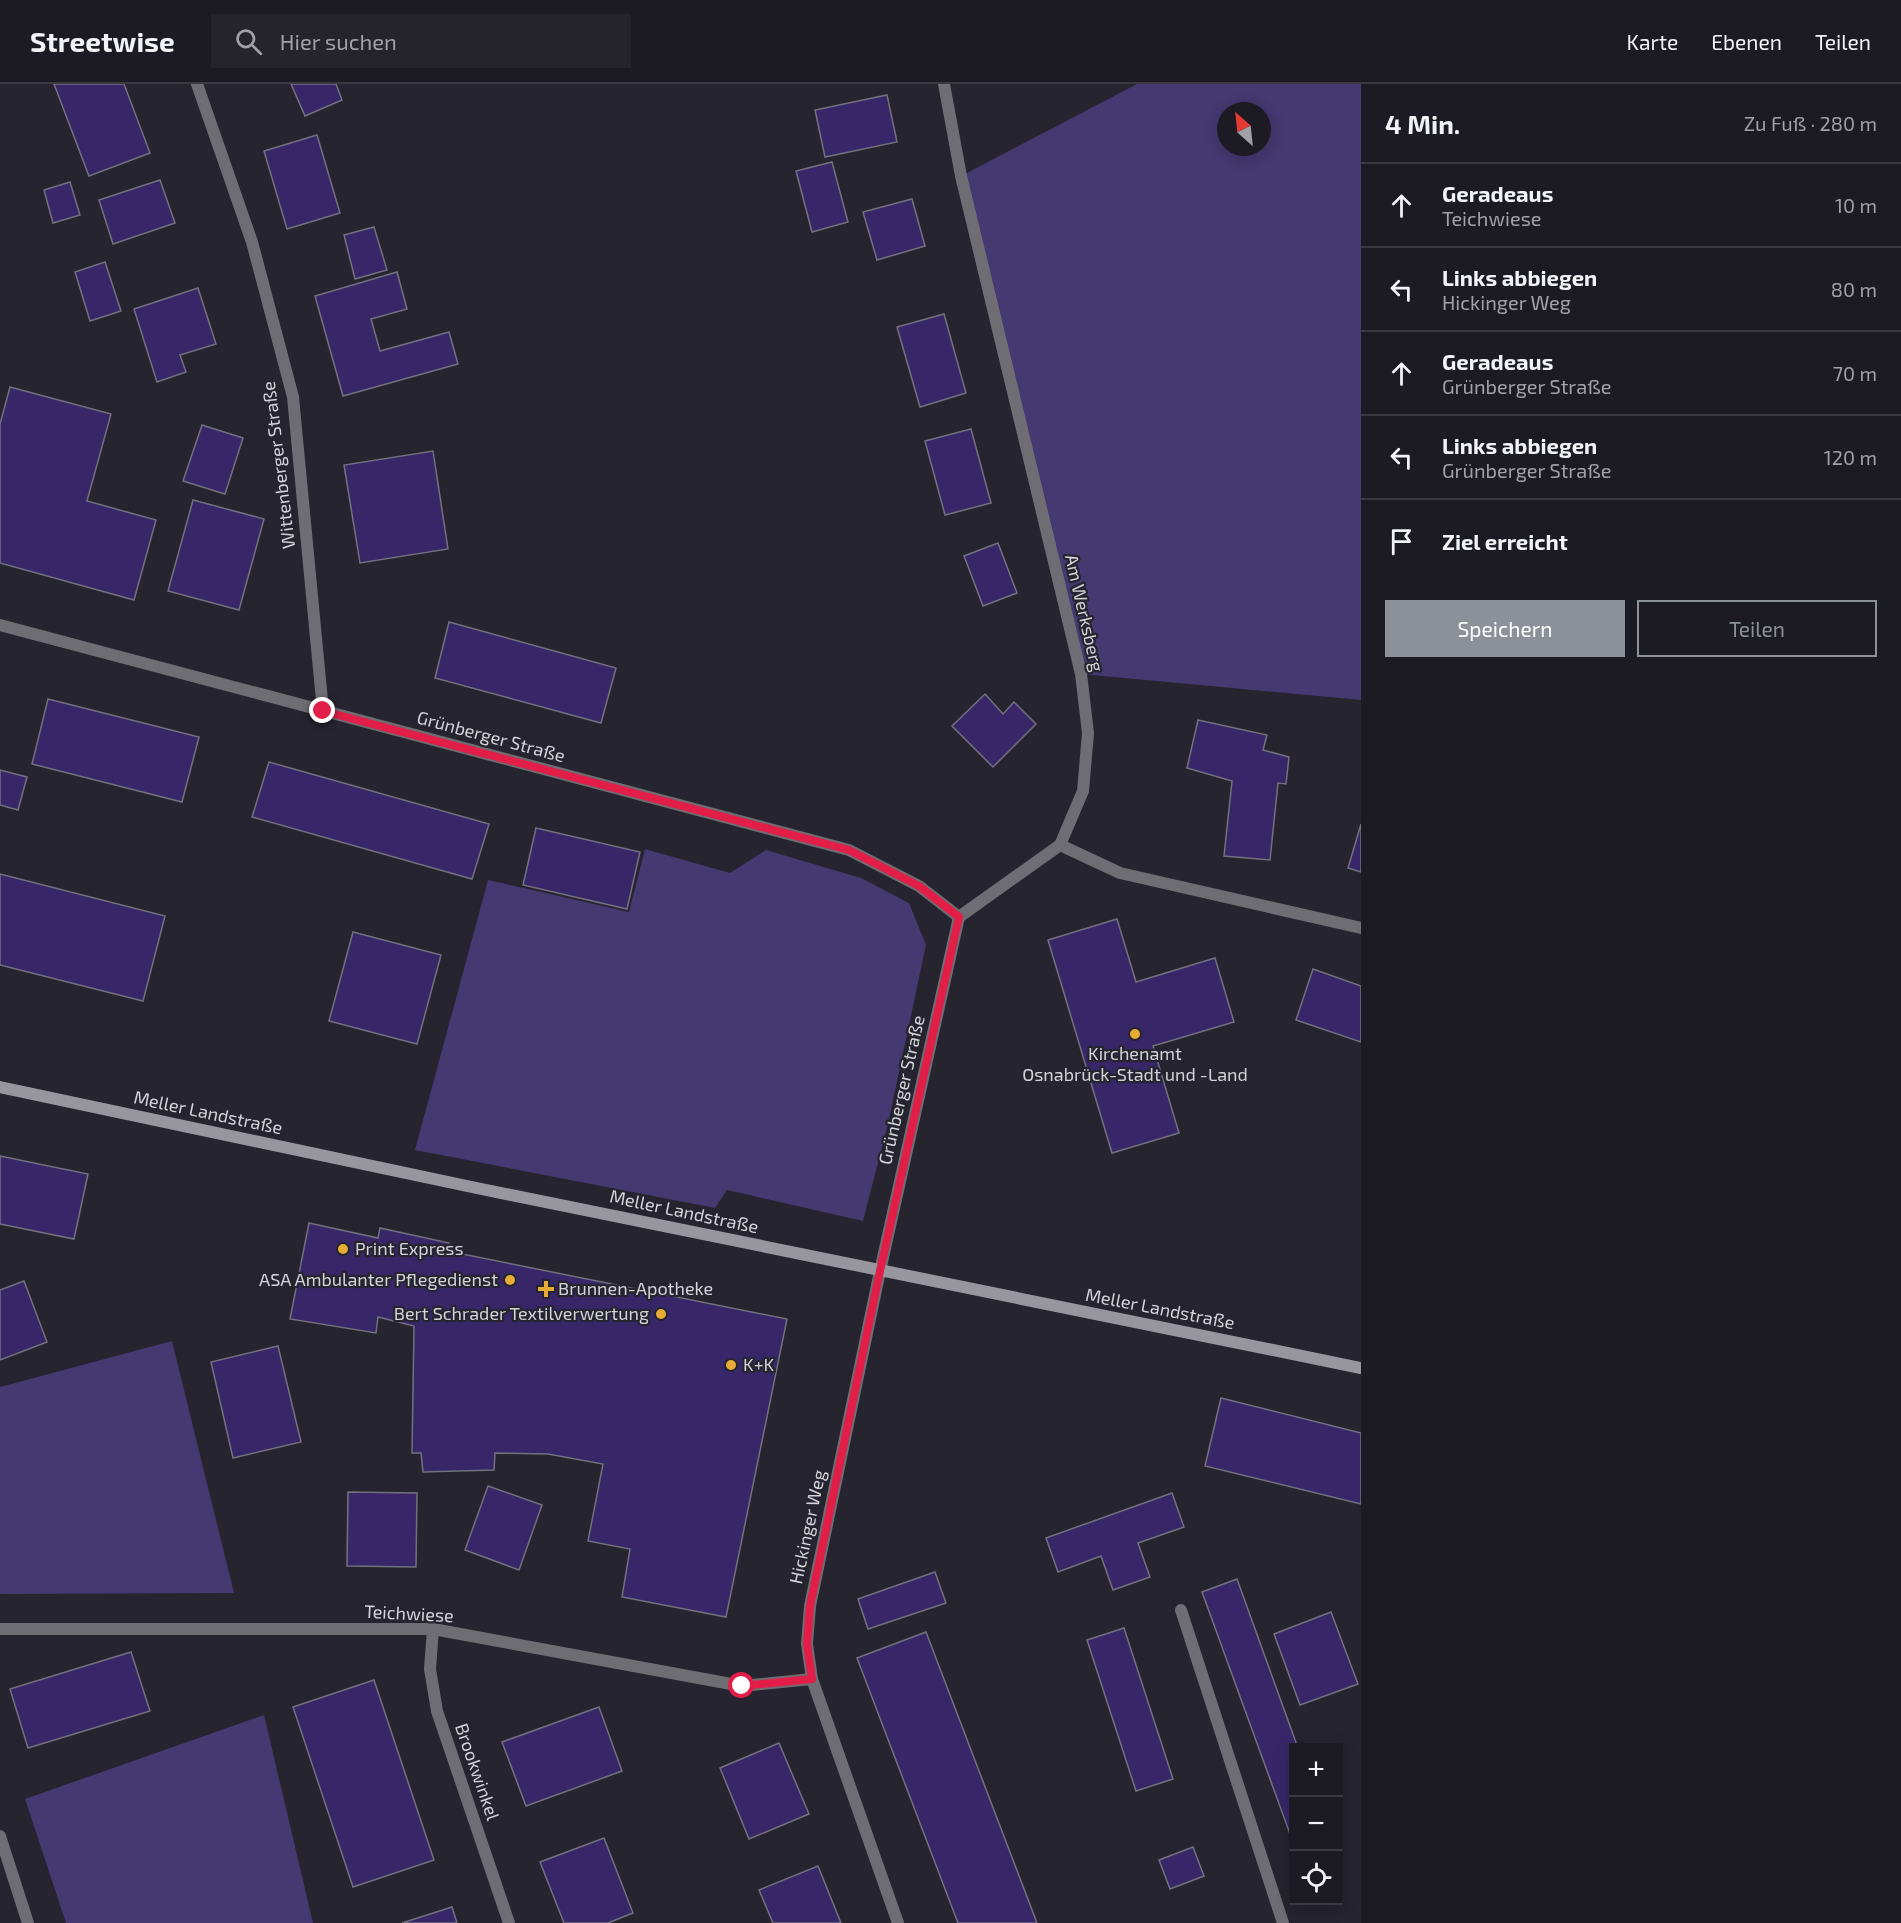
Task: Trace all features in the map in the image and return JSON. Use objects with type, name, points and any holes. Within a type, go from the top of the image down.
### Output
[{"type":"street","name":"Wittenberger Straße","points":[[197,84],[252,243],[293,397],[323,711]]},
{"type":"street","name":"Am Werksberg","points":[[944,84],[961,176],[1081,674],[1088,734],[1083,791],[1060,845]]},
{"type":"street","name":"Grünberger Straße","points":[[0,625],[849,850],[919,886],[959,917],[880,1271]]},
{"type":"street","points":[[959,917],[1060,845],[1120,873],[1361,928]]},
{"type":"street","name":"Meller Landstraße","points":[[0,1087],[880,1271],[1361,1368]]},
{"type":"street","name":"Hickinger Weg","points":[[880,1271],[810,1606],[807,1644],[812,1679],[897,1923]]},
{"type":"street","points":[[1181,1610],[1283,1923]]},
{"type":"street","name":"Teichwiese","points":[[0,1629],[433,1629],[742,1686],[812,1679]]},
{"type":"street","name":"Brookwinkel","points":[[433,1629],[430,1669],[437,1711],[509,1923]]},
{"type":"street","points":[[0,1836],[28,1923]]},
{"type":"shaded area","points":[[1137,84],[1361,84],[1361,700],[1081,674],[961,176]]},
{"type":"shaded area","points":[[645,849],[730,873],[766,850],[861,878],[909,903],[926,945],[888,1124],[863,1221],[727,1190],[715,1208],[415,1150],[488,880],[629,912]]},
{"type":"shaded area","points":[[172,1341],[234,1593],[0,1594],[0,1387]]},
{"type":"shaded area","points":[[264,1715],[313,1923],[66,1923],[25,1799]]},
{"type":"building","points":[[54,84],[124,84],[150,153],[89,176]]},
{"type":"building","points":[[291,84],[336,84],[342,100],[305,116]]},
{"type":"building","points":[[887,95],[897,142],[825,157],[815,110]]},
{"type":"building","points":[[317,135],[340,213],[287,229],[264,151]]},
{"type":"building","points":[[832,162],[848,222],[812,232],[796,171]]},
{"type":"building","points":[[160,180],[175,223],[113,244],[99,200]]},
{"type":"building","points":[[70,182],[80,215],[53,223],[44,190]]},
{"type":"building","points":[[912,199],[925,246],[877,260],[863,212]]},
{"type":"building","points":[[374,227],[387,270],[355,279],[344,235]]},
{"type":"building","points":[[105,262],[121,311],[90,321],[75,272]]},
{"type":"building","points":[[397,272],[407,309],[371,319],[380,351],[449,332],[458,364],[343,396],[315,296]]},
{"type":"building","points":[[198,288],[216,344],[180,355],[186,372],[157,382],[134,309]]},
{"type":"building","points":[[944,314],[966,393],[920,407],[897,327]]},
{"type":"building","points":[[10,387],[111,414],[87,501],[156,520],[134,600],[0,563],[0,424]]},
{"type":"building","points":[[202,425],[243,438],[225,494],[183,481]]},
{"type":"building","points":[[971,429],[991,503],[945,515],[925,441]]},
{"type":"building","points":[[433,451],[448,549],[360,563],[344,465]]},
{"type":"building","points":[[193,500],[264,519],[239,610],[168,591]]},
{"type":"building","points":[[998,543],[1017,593],[983,606],[964,556]]},
{"type":"building","points":[[449,622],[616,668],[601,723],[435,678]]},
{"type":"building","points":[[985,694],[1003,714],[1014,702],[1036,724],[993,767],[952,726]]},
{"type":"building","points":[[48,699],[199,737],[182,802],[32,764]]},
{"type":"building","points":[[1198,720],[1267,735],[1263,750],[1289,757],[1286,784],[1278,783],[1270,860],[1224,856],[1232,781],[1187,768]]},
{"type":"building","points":[[269,762],[489,824],[472,879],[252,817]]},
{"type":"building","points":[[0,770],[27,777],[18,810],[0,805]]},
{"type":"building","points":[[1361,824],[1361,872],[1348,868]]},
{"type":"building","points":[[536,828],[640,852],[627,909],[523,885]]},
{"type":"building","points":[[0,874],[165,916],[143,1001],[0,965]]},
{"type":"building","name":"Kirchenamt Osnabrück-Stadt und -Land","points":[[1117,919],[1136,982],[1215,958],[1234,1022],[1153,1046],[1179,1133],[1112,1153],[1048,940]]},
{"type":"building","points":[[353,932],[441,955],[417,1044],[329,1021]]},
{"type":"building","points":[[1313,969],[1361,986],[1361,1042],[1296,1020]]},
{"type":"building","points":[[0,1156],[88,1174],[74,1239],[0,1224]]},
{"type":"building","points":[[309,1223],[378,1238],[380,1228],[449,1243],[447,1251],[787,1319],[726,1617],[622,1597],[630,1549],[588,1541],[603,1464],[548,1454],[495,1453],[494,1470],[423,1472],[421,1453],[412,1453],[414,1326],[378,1317],[376,1333],[290,1319]]},
{"type":"building","points":[[24,1281],[47,1342],[0,1360],[0,1290]]},
{"type":"building","points":[[278,1346],[301,1442],[233,1458],[211,1362]]},
{"type":"building","points":[[1221,1398],[1361,1433],[1361,1504],[1205,1466]]},
{"type":"building","points":[[488,1486],[542,1505],[519,1570],[465,1550]]},
{"type":"building","points":[[348,1492],[417,1493],[416,1567],[347,1566]]},
{"type":"building","points":[[1172,1493],[1184,1527],[1138,1543],[1150,1577],[1113,1590],[1101,1556],[1058,1572],[1046,1538]]},
{"type":"building","points":[[935,1572],[946,1603],[868,1629],[858,1599]]},
{"type":"building","points":[[1237,1579],[1296,1743],[1289,1743],[1289,1831],[1202,1592]]},
{"type":"building","points":[[1331,1612],[1358,1684],[1300,1705],[1274,1634]]},
{"type":"building","points":[[1124,1628],[1173,1779],[1136,1791],[1087,1640]]},
{"type":"building","points":[[926,1632],[1037,1923],[958,1923],[857,1658]]},
{"type":"building","points":[[131,1652],[150,1711],[28,1748],[10,1689]]},
{"type":"building","points":[[374,1680],[434,1860],[353,1887],[293,1707]]},
{"type":"building","points":[[599,1707],[622,1771],[526,1806],[502,1742]]},
{"type":"building","points":[[779,1743],[809,1814],[749,1839],[720,1768]]},
{"type":"building","points":[[604,1838],[633,1913],[608,1923],[564,1923],[540,1862]]},
{"type":"building","points":[[1193,1847],[1204,1876],[1170,1889],[1159,1860]]},
{"type":"building","points":[[818,1866],[841,1923],[773,1923],[759,1890]]},
{"type":"building","points":[[452,1907],[457,1923],[402,1923]]},
{"type":"place","name":"Kirchenamt Osnabrück-Stadt und -Land","points":[[1135,1034]]},
{"type":"place","name":"Print Express","points":[[343,1249]]},
{"type":"place","name":"ASA Ambulanter Pflegedienst","points":[[510,1280]]},
{"type":"place","name":"Brunnen-Apotheke","points":[[546,1289]]},
{"type":"place","name":"Bert Schrader Textilverwertung","points":[[661,1314]]},
{"type":"place","name":"K+K","points":[[731,1365]]},
{"type":"route","points":[[323,711],[849,850],[919,886],[959,917],[880,1271],[810,1606],[807,1644],[812,1679],[742,1686]]}]
